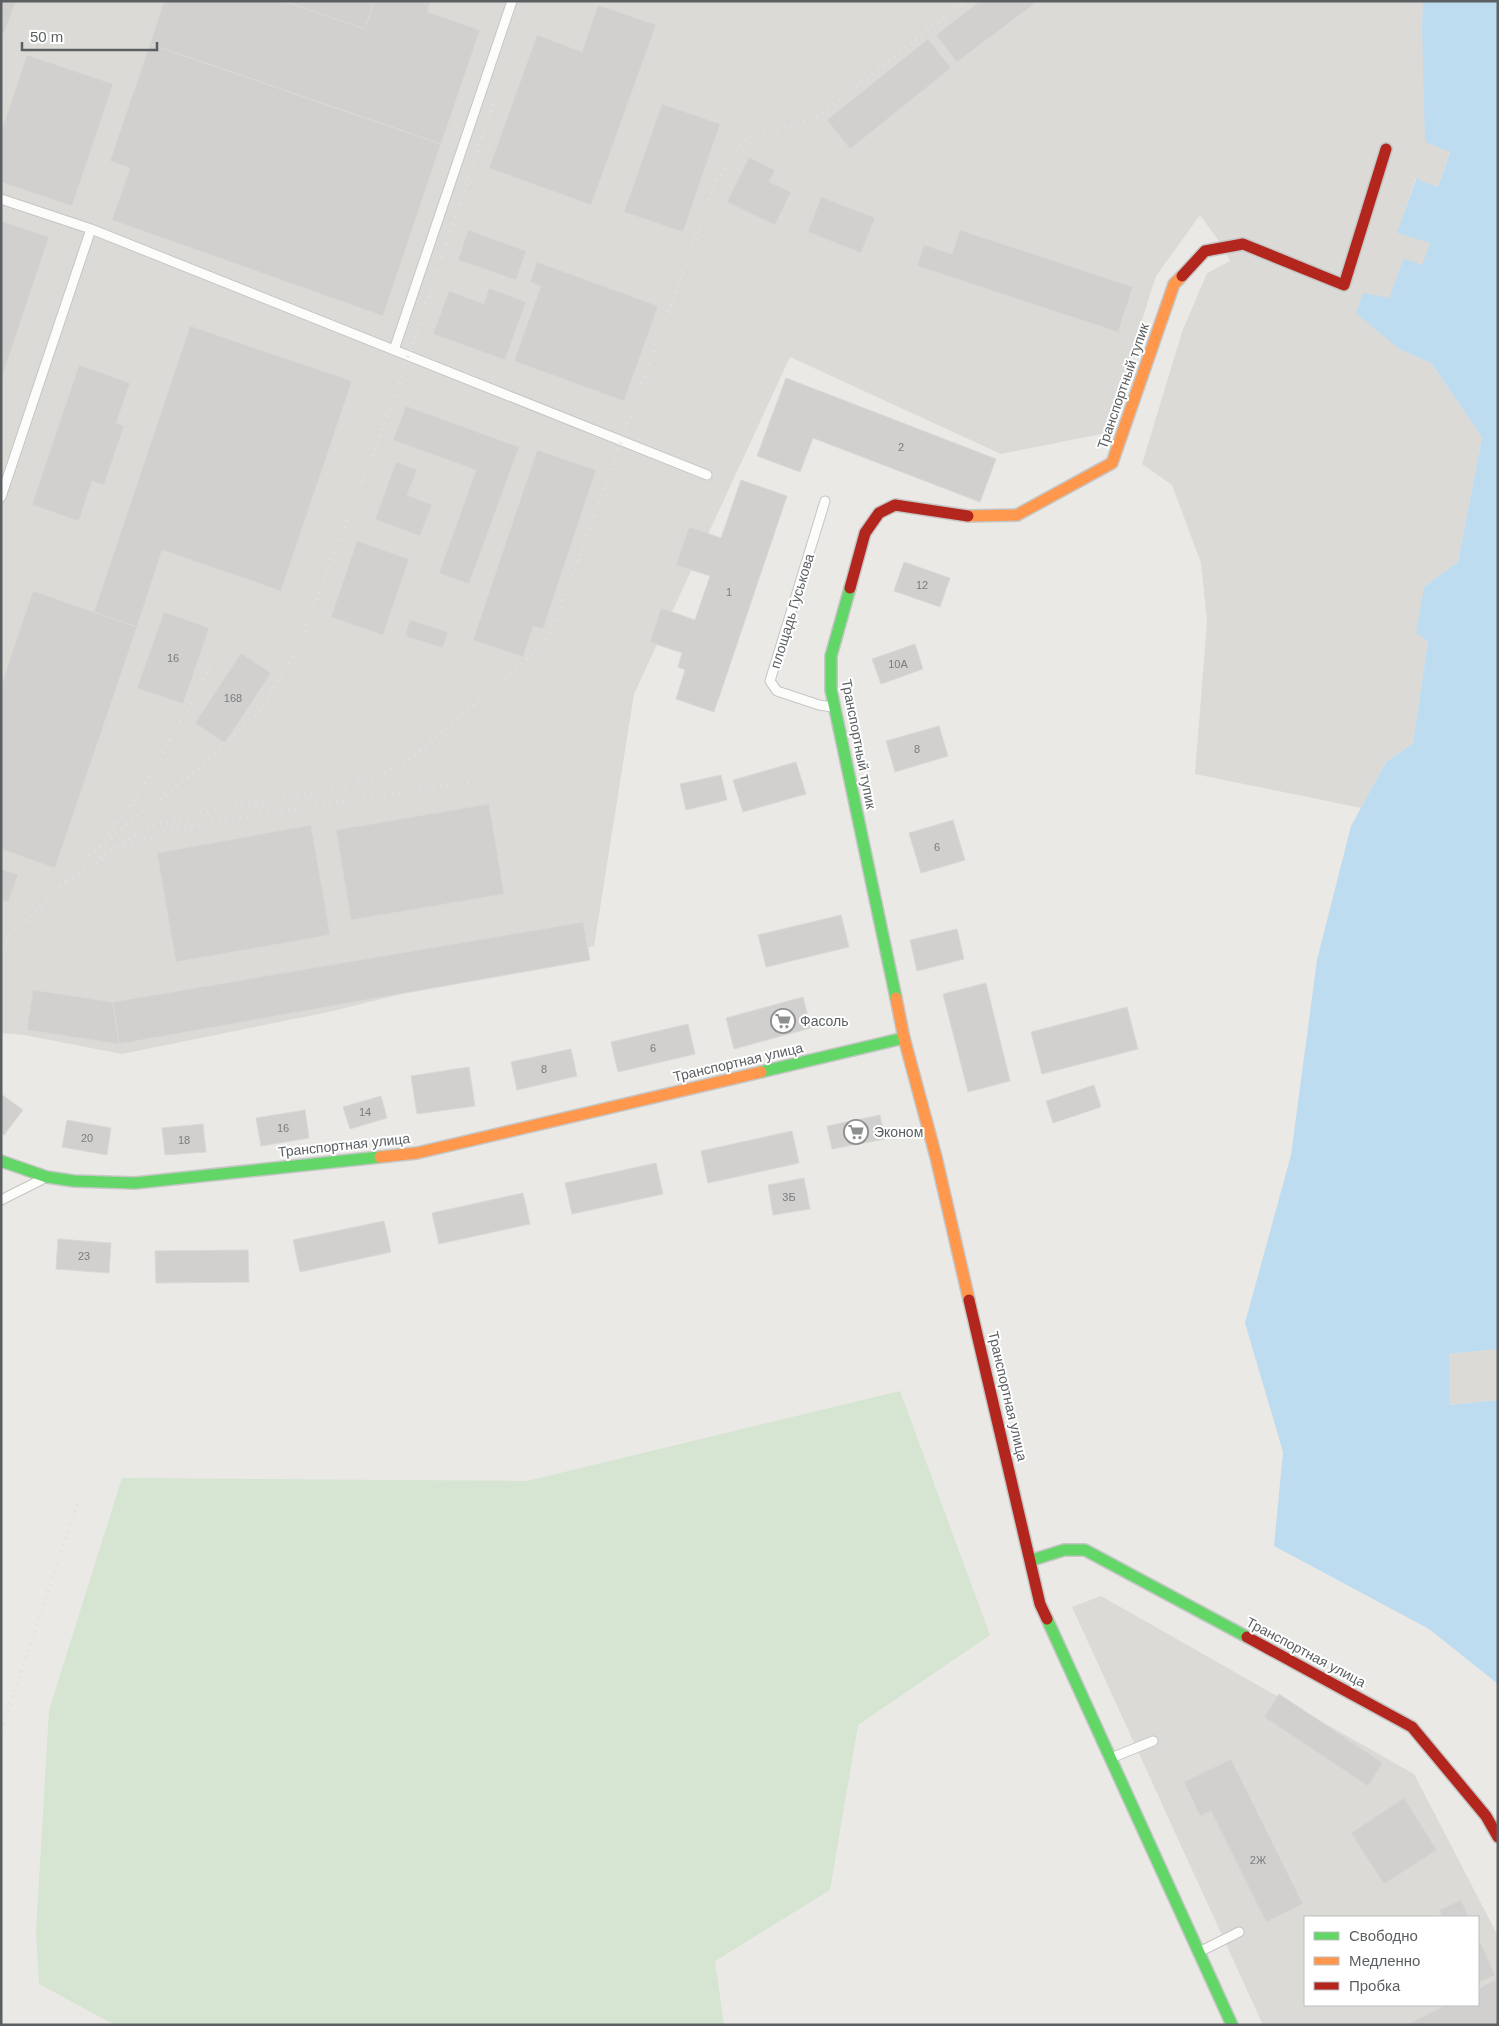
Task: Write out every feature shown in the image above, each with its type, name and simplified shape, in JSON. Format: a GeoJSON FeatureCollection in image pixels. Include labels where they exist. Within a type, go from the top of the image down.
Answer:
{"type":"FeatureCollection","features":[{"type":"Feature","properties":{"kind":"street","name":"Транспортный тупик"},"geometry":{"type":"LineString","coordinates":[[904,1038],[831,690],[831,656],[865,533],[879,513],[895,505],[965,516],[1017,515],[1112,463],[1174,284],[1205,251],[1243,244],[1344,285],[1386,149]]}},
{"type":"Feature","properties":{"kind":"street","name":"Транспортная улица"},"geometry":{"type":"LineString","coordinates":[[1,1161],[47,1176],[74,1181],[135,1183],[417,1153],[904,1038],[938,1166],[1032,1560],[1040,1604],[1232,2025]]}},
{"type":"Feature","properties":{"kind":"street","name":"Транспортная улица"},"geometry":{"type":"LineString","coordinates":[[1032,1560],[1064,1550],[1085,1550],[1412,1727],[1486,1816],[1498,1837]]}},
{"type":"Feature","properties":{"kind":"lane"},"geometry":{"type":"LineString","coordinates":[[394,350],[512,1]]}},
{"type":"Feature","properties":{"kind":"lane"},"geometry":{"type":"LineString","coordinates":[[1,199],[91,229],[707,475]]}},
{"type":"Feature","properties":{"kind":"lane"},"geometry":{"type":"LineString","coordinates":[[1,497],[91,229]]}},
{"type":"Feature","properties":{"kind":"lane","name":"площадь Гуськова"},"geometry":{"type":"LineString","coordinates":[[825,501],[770,682],[778,691],[819,705],[835,708]]}},
{"type":"Feature","properties":{"kind":"lane"},"geometry":{"type":"LineString","coordinates":[[1,1200],[47,1176]]}},
{"type":"Feature","properties":{"kind":"lane"},"geometry":{"type":"LineString","coordinates":[[1111,1758],[1153,1741]]}},
{"type":"Feature","properties":{"kind":"lane"},"geometry":{"type":"LineString","coordinates":[[1199,1952],[1240,1932]]}},
{"type":"Feature","properties":{"kind":"shaded area"},"geometry":{"type":"Polygon","coordinates":[[[1,1],[1423,1],[1422,28],[1450,151],[1438,187],[1415,179],[1398,233],[1430,242],[1399,349],[1431,363],[1482,437],[1458,562],[1424,587],[1428,641],[1413,743],[1386,762],[1361,808],[1195,774],[1207,621],[1201,563],[1172,485],[1142,464],[1182,332],[1207,273],[1230,261],[1224,248],[1200,215],[1156,276],[1106,433],[1001,454],[790,357],[634,694],[594,946],[333,1011],[122,1054],[24,1035],[1,1033],[1,1]]]}},
{"type":"Feature","properties":{"kind":"shaded area"},"geometry":{"type":"Polygon","coordinates":[[[1498,1349],[1498,1400],[1449,1405],[1449,1354],[1498,1349]]]}},
{"type":"Feature","properties":{"kind":"shaded area"},"geometry":{"type":"Polygon","coordinates":[[[1101,1596],[1414,1774],[1498,1936],[1498,2025],[1263,2025],[1072,1607],[1101,1596]]]}},
{"type":"Feature","properties":{"kind":"green space"},"geometry":{"type":"Polygon","coordinates":[[[900,1391],[990,1635],[858,1725],[830,1890],[715,1961],[724,2025],[115,2025],[39,1984],[36,1931],[49,1710],[122,1478],[527,1481],[900,1391]]]}},
{"type":"Feature","properties":{"kind":"water"},"geometry":{"type":"Polygon","coordinates":[[[1423,1],[1498,1],[1498,1349],[1449,1354],[1449,1405],[1498,1400],[1498,1684],[1429,1629],[1274,1546],[1283,1452],[1245,1323],[1291,1155],[1317,960],[1351,826],[1386,762],[1413,743],[1428,641],[1416,633],[1424,587],[1458,562],[1482,437],[1431,363],[1399,349],[1356,313],[1363,293],[1389,298],[1404,258],[1422,265],[1430,243],[1397,233],[1416,179],[1438,187],[1450,152],[1425,142],[1423,1]]]}},
{"type":"Feature","properties":{"kind":"building"},"geometry":{"type":"Polygon","coordinates":[[[1,1],[16,1],[4,33],[1,31],[1,1]]]}},
{"type":"Feature","properties":{"kind":"building"},"geometry":{"type":"Polygon","coordinates":[[[164,1],[282,1],[365,29],[374,1],[431,1],[427,12],[480,30],[441,144],[150,44],[164,1]]]}},
{"type":"Feature","properties":{"kind":"building"},"geometry":{"type":"Polygon","coordinates":[[[282,1],[374,1],[365,29],[282,1]]]}},
{"type":"Feature","properties":{"kind":"building"},"geometry":{"type":"Polygon","coordinates":[[[980,1],[1038,1],[957,62],[936,35],[980,1]]]}},
{"type":"Feature","properties":{"kind":"building"},"geometry":{"type":"Polygon","coordinates":[[[598,5],[656,25],[591,205],[489,168],[537,35],[582,52],[598,5]]]}},
{"type":"Feature","properties":{"kind":"building"},"geometry":{"type":"Polygon","coordinates":[[[928,39],[951,68],[850,149],[827,120],[928,39]]]}},
{"type":"Feature","properties":{"kind":"building"},"geometry":{"type":"Polygon","coordinates":[[[150,44],[441,144],[383,316],[112,220],[130,168],[110,161],[150,44]]]}},
{"type":"Feature","properties":{"kind":"building"},"geometry":{"type":"Polygon","coordinates":[[[27,55],[113,84],[72,206],[1,182],[1,132],[27,55]]]}},
{"type":"Feature","properties":{"kind":"building"},"geometry":{"type":"Polygon","coordinates":[[[662,104],[720,124],[683,232],[624,212],[662,104]]]}},
{"type":"Feature","properties":{"kind":"building"},"geometry":{"type":"Polygon","coordinates":[[[749,157],[775,170],[769,182],[791,192],[775,225],[727,202],[749,157]]]}},
{"type":"Feature","properties":{"kind":"building"},"geometry":{"type":"Polygon","coordinates":[[[821,197],[875,218],[861,253],[808,232],[821,197]]]}},
{"type":"Feature","properties":{"kind":"building"},"geometry":{"type":"Polygon","coordinates":[[[1,221],[49,237],[1,380],[1,221]]]}},
{"type":"Feature","properties":{"kind":"building"},"geometry":{"type":"Polygon","coordinates":[[[468,230],[526,251],[516,280],[458,260],[468,230]]]}},
{"type":"Feature","properties":{"kind":"building"},"geometry":{"type":"Polygon","coordinates":[[[960,230],[1133,287],[1118,332],[917,266],[924,245],[952,254],[960,230]]]}},
{"type":"Feature","properties":{"kind":"building"},"geometry":{"type":"Polygon","coordinates":[[[537,262],[658,306],[624,401],[514,361],[541,286],[530,282],[537,262]]]}},
{"type":"Feature","properties":{"kind":"building"},"geometry":{"type":"Polygon","coordinates":[[[489,288],[526,302],[505,360],[433,334],[449,291],[484,304],[489,288]]]}},
{"type":"Feature","properties":{"kind":"building"},"geometry":{"type":"Polygon","coordinates":[[[190,326],[352,381],[281,591],[162,550],[137,627],[94,612],[190,326]]]}},
{"type":"Feature","properties":{"kind":"building"},"geometry":{"type":"Polygon","coordinates":[[[79,365],[130,383],[116,423],[124,426],[104,485],[92,481],[79,521],[32,505],[79,365]]]}},
{"type":"Feature","properties":{"kind":"building"},"geometry":{"type":"Polygon","coordinates":[[[786,378],[996,459],[980,502],[813,438],[800,472],[757,456],[786,378]]]}},
{"type":"Feature","properties":{"kind":"building"},"geometry":{"type":"Polygon","coordinates":[[[406,406],[519,447],[469,584],[439,573],[476,470],[393,440],[406,406]]]}},
{"type":"Feature","properties":{"kind":"building"},"geometry":{"type":"Polygon","coordinates":[[[537,450],[596,470],[543,629],[533,626],[523,657],[473,640],[537,450]]]}},
{"type":"Feature","properties":{"kind":"building"},"geometry":{"type":"Polygon","coordinates":[[[396,462],[417,470],[407,495],[432,505],[420,536],[375,519],[396,462]]]}},
{"type":"Feature","properties":{"kind":"building"},"geometry":{"type":"Polygon","coordinates":[[[741,480],[787,496],[714,712],[676,699],[685,670],[678,667],[682,653],[650,642],[661,608],[695,620],[710,576],[676,565],[689,527],[721,538],[741,480]]]}},
{"type":"Feature","properties":{"kind":"building"},"geometry":{"type":"Polygon","coordinates":[[[357,541],[409,559],[383,635],[331,617],[357,541]]]}},
{"type":"Feature","properties":{"kind":"building"},"geometry":{"type":"Polygon","coordinates":[[[904,562],[950,578],[940,607],[894,591],[904,562]]]}},
{"type":"Feature","properties":{"kind":"building"},"geometry":{"type":"Polygon","coordinates":[[[33,591],[137,627],[55,868],[1,849],[1,686],[33,591]]]}},
{"type":"Feature","properties":{"kind":"building"},"geometry":{"type":"Polygon","coordinates":[[[164,612],[209,628],[183,704],[137,688],[164,612]]]}},
{"type":"Feature","properties":{"kind":"building"},"geometry":{"type":"Polygon","coordinates":[[[410,620],[448,632],[443,648],[405,636],[410,620]]]}},
{"type":"Feature","properties":{"kind":"building"},"geometry":{"type":"Polygon","coordinates":[[[915,644],[923,669],[881,684],[872,659],[915,644]]]}},
{"type":"Feature","properties":{"kind":"building"},"geometry":{"type":"Polygon","coordinates":[[[241,653],[271,673],[225,743],[195,723],[241,653]]]}},
{"type":"Feature","properties":{"kind":"building"},"geometry":{"type":"Polygon","coordinates":[[[939,726],[948,756],[895,772],[886,741],[939,726]]]}},
{"type":"Feature","properties":{"kind":"building"},"geometry":{"type":"Polygon","coordinates":[[[796,762],[806,794],[743,812],[733,780],[796,762]]]}},
{"type":"Feature","properties":{"kind":"building"},"geometry":{"type":"Polygon","coordinates":[[[721,775],[727,800],[686,810],[680,784],[721,775]]]}},
{"type":"Feature","properties":{"kind":"building"},"geometry":{"type":"Polygon","coordinates":[[[489,804],[504,894],[351,920],[336,830],[489,804]]]}},
{"type":"Feature","properties":{"kind":"building"},"geometry":{"type":"Polygon","coordinates":[[[953,820],[965,860],[921,873],[909,833],[953,820]]]}},
{"type":"Feature","properties":{"kind":"building"},"geometry":{"type":"Polygon","coordinates":[[[311,825],[330,935],[176,962],[157,853],[311,825]]]}},
{"type":"Feature","properties":{"kind":"building"},"geometry":{"type":"Polygon","coordinates":[[[1,869],[18,875],[8,902],[1,900],[1,869]]]}},
{"type":"Feature","properties":{"kind":"building"},"geometry":{"type":"Polygon","coordinates":[[[841,915],[849,947],[766,967],[758,935],[841,915]]]}},
{"type":"Feature","properties":{"kind":"building"},"geometry":{"type":"Polygon","coordinates":[[[583,922],[590,960],[119,1044],[113,1002],[583,922]]]}},
{"type":"Feature","properties":{"kind":"building"},"geometry":{"type":"Polygon","coordinates":[[[957,929],[964,959],[917,971],[910,940],[957,929]]]}},
{"type":"Feature","properties":{"kind":"building"},"geometry":{"type":"Polygon","coordinates":[[[986,983],[1010,1081],[968,1092],[943,994],[986,983]]]}},
{"type":"Feature","properties":{"kind":"building"},"geometry":{"type":"Polygon","coordinates":[[[33,990],[113,1002],[119,1044],[27,1030],[33,990]]]}},
{"type":"Feature","properties":{"kind":"building"},"geometry":{"type":"Polygon","coordinates":[[[803,997],[811,1028],[734,1049],[726,1018],[803,997]]]}},
{"type":"Feature","properties":{"kind":"building"},"geometry":{"type":"Polygon","coordinates":[[[1127,1007],[1138,1049],[1042,1074],[1031,1032],[1127,1007]]]}},
{"type":"Feature","properties":{"kind":"building"},"geometry":{"type":"Polygon","coordinates":[[[688,1024],[695,1054],[618,1072],[611,1042],[688,1024]]]}},
{"type":"Feature","properties":{"kind":"building"},"geometry":{"type":"Polygon","coordinates":[[[571,1049],[577,1076],[517,1090],[511,1062],[571,1049]]]}},
{"type":"Feature","properties":{"kind":"building"},"geometry":{"type":"Polygon","coordinates":[[[469,1067],[475,1106],[417,1114],[411,1076],[469,1067]]]}},
{"type":"Feature","properties":{"kind":"building"},"geometry":{"type":"Polygon","coordinates":[[[1094,1085],[1101,1107],[1053,1123],[1046,1101],[1094,1085]]]}},
{"type":"Feature","properties":{"kind":"building"},"geometry":{"type":"Polygon","coordinates":[[[1,1094],[23,1110],[4,1135],[1,1132],[1,1094]]]}},
{"type":"Feature","properties":{"kind":"building"},"geometry":{"type":"Polygon","coordinates":[[[381,1096],[387,1118],[350,1129],[343,1107],[381,1096]]]}},
{"type":"Feature","properties":{"kind":"building"},"geometry":{"type":"Polygon","coordinates":[[[305,1110],[309,1138],[261,1146],[256,1118],[305,1110]]]}},
{"type":"Feature","properties":{"kind":"building","name":"Эконом"},"geometry":{"type":"Polygon","coordinates":[[[880,1115],[885,1139],[832,1149],[827,1126],[880,1115]]]}},
{"type":"Feature","properties":{"kind":"building"},"geometry":{"type":"Polygon","coordinates":[[[67,1120],[111,1128],[107,1155],[62,1147],[67,1120]]]}},
{"type":"Feature","properties":{"kind":"building"},"geometry":{"type":"Polygon","coordinates":[[[203,1124],[206,1152],[165,1155],[162,1128],[203,1124]]]}},
{"type":"Feature","properties":{"kind":"building"},"geometry":{"type":"Polygon","coordinates":[[[792,1131],[799,1163],[708,1183],[701,1151],[792,1131]]]}},
{"type":"Feature","properties":{"kind":"building"},"geometry":{"type":"Polygon","coordinates":[[[656,1163],[663,1194],[572,1214],[565,1183],[656,1163]]]}},
{"type":"Feature","properties":{"kind":"building"},"geometry":{"type":"Polygon","coordinates":[[[804,1178],[810,1209],[773,1215],[768,1185],[804,1178]]]}},
{"type":"Feature","properties":{"kind":"building"},"geometry":{"type":"Polygon","coordinates":[[[523,1193],[530,1224],[439,1244],[432,1213],[523,1193]]]}},
{"type":"Feature","properties":{"kind":"building"},"geometry":{"type":"Polygon","coordinates":[[[384,1221],[391,1252],[300,1272],[293,1240],[384,1221]]]}},
{"type":"Feature","properties":{"kind":"building"},"geometry":{"type":"Polygon","coordinates":[[[58,1239],[111,1243],[109,1273],[56,1269],[58,1239]]]}},
{"type":"Feature","properties":{"kind":"building"},"geometry":{"type":"Polygon","coordinates":[[[248,1250],[249,1282],[156,1283],[155,1251],[248,1250]]]}},
{"type":"Feature","properties":{"kind":"building"},"geometry":{"type":"Polygon","coordinates":[[[1279,1694],[1383,1763],[1368,1786],[1264,1717],[1279,1694]]]}},
{"type":"Feature","properties":{"kind":"building"},"geometry":{"type":"Polygon","coordinates":[[[1231,1759],[1303,1904],[1266,1922],[1211,1811],[1200,1816],[1184,1782],[1231,1759]]]}},
{"type":"Feature","properties":{"kind":"building"},"geometry":{"type":"Polygon","coordinates":[[[1404,1798],[1437,1850],[1384,1884],[1351,1833],[1404,1798]]]}},
{"type":"Feature","properties":{"kind":"building"},"geometry":{"type":"Polygon","coordinates":[[[1461,1900],[1469,1916],[1442,1916],[1439,1910],[1461,1900]]]}},
{"type":"Feature","properties":{"kind":"building"},"geometry":{"type":"Polygon","coordinates":[[[1479,1939],[1495,1975],[1479,1983],[1479,1939]]]}},
{"type":"Feature","properties":{"kind":"building"},"geometry":{"type":"Polygon","coordinates":[[[1496,1979],[1497,2025],[1406,2025],[1444,2006],[1479,2006],[1479,1988],[1496,1979]]]}},
{"type":"Feature","properties":{"kind":"railway"},"geometry":{"type":"LineString","coordinates":[[99,858],[150,827],[204,812],[325,792],[379,776],[413,757],[508,677],[546,640],[567,590],[716,181],[747,137],[794,125],[819,116],[965,1]]}},
{"type":"Feature","properties":{"kind":"railway"},"geometry":{"type":"LineString","coordinates":[[89,856],[200,768],[262,709],[298,647],[389,412],[497,94]]}},
{"type":"Feature","properties":{"kind":"railway"},"geometry":{"type":"LineString","coordinates":[[108,834],[126,811],[149,775],[192,702],[211,664]]}},
{"type":"Feature","properties":{"kind":"railway"},"geometry":{"type":"LineString","coordinates":[[125,848],[169,831],[248,816],[475,781]]}},
{"type":"Feature","properties":{"kind":"railway"},"geometry":{"type":"LineString","coordinates":[[66,881],[106,856]]}},
{"type":"Feature","properties":{"kind":"railway"},"geometry":{"type":"LineString","coordinates":[[1,946],[70,877]]}},
{"type":"Feature","properties":{"kind":"railway"},"geometry":{"type":"LineString","coordinates":[[1,1731],[79,1499]]}},
{"type":"Feature","properties":{"kind":"traffic: fast"},"geometry":{"type":"LineString","coordinates":[[850,588],[831,656],[831,690],[896,998]]}},
{"type":"Feature","properties":{"kind":"traffic: fast"},"geometry":{"type":"LineString","coordinates":[[761,1072],[904,1038]]}},
{"type":"Feature","properties":{"kind":"traffic: fast"},"geometry":{"type":"LineString","coordinates":[[1,1161],[47,1177],[74,1181],[135,1183],[380,1157]]}},
{"type":"Feature","properties":{"kind":"traffic: fast"},"geometry":{"type":"LineString","coordinates":[[1032,1560],[1064,1550],[1085,1550],[1247,1637]]}},
{"type":"Feature","properties":{"kind":"traffic: fast"},"geometry":{"type":"LineString","coordinates":[[1047,1619],[1232,2025]]}},
{"type":"Feature","properties":{"kind":"traffic: slow"},"geometry":{"type":"LineString","coordinates":[[968,516],[1017,515],[1112,463],[1174,284],[1182,276]]}},
{"type":"Feature","properties":{"kind":"traffic: slow"},"geometry":{"type":"LineString","coordinates":[[896,998],[904,1038],[936,1157],[969,1300]]}},
{"type":"Feature","properties":{"kind":"traffic: slow"},"geometry":{"type":"LineString","coordinates":[[380,1157],[417,1153],[761,1072]]}},
{"type":"Feature","properties":{"kind":"traffic: jam"},"geometry":{"type":"LineString","coordinates":[[1182,276],[1205,251],[1243,244],[1344,285],[1386,149]]}},
{"type":"Feature","properties":{"kind":"traffic: jam"},"geometry":{"type":"LineString","coordinates":[[850,588],[865,533],[879,513],[895,505],[968,516]]}},
{"type":"Feature","properties":{"kind":"traffic: jam"},"geometry":{"type":"LineString","coordinates":[[969,1300],[1040,1604],[1047,1619]]}},
{"type":"Feature","properties":{"kind":"traffic: jam"},"geometry":{"type":"LineString","coordinates":[[1247,1637],[1412,1727],[1486,1816],[1498,1837]]}},
{"type":"Feature","properties":{"kind":"place","name":"Фасоль"},"geometry":{"type":"Point","coordinates":[783,1021]}},
{"type":"Feature","properties":{"kind":"place","name":"Эконом"},"geometry":{"type":"Point","coordinates":[856,1132]}}]}
